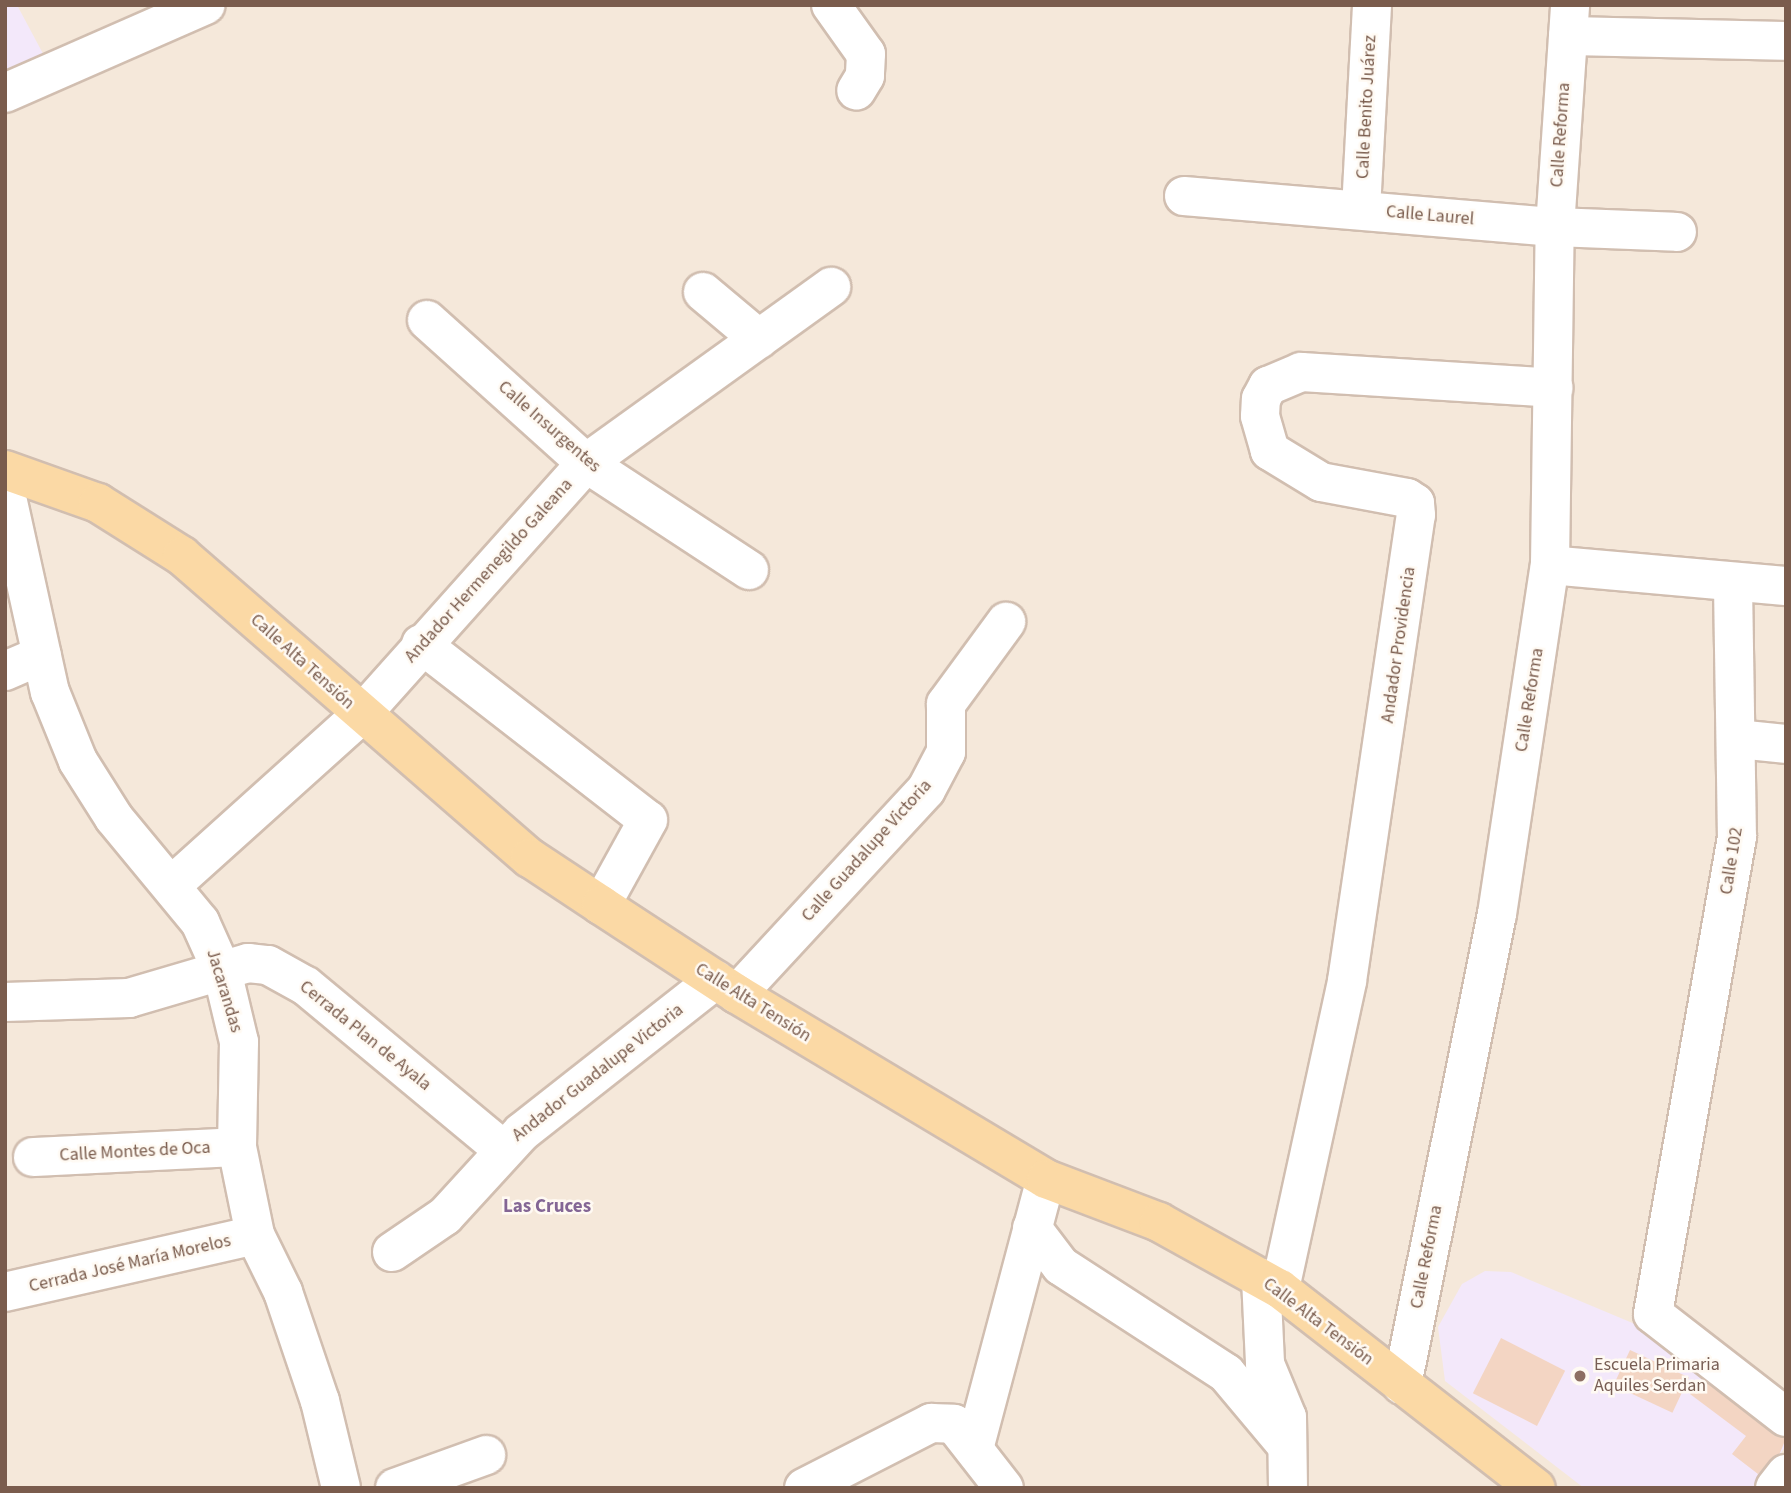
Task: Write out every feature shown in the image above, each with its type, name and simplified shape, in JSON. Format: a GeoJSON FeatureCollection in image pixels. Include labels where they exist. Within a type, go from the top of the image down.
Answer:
{"type":"FeatureCollection","features":[{"type":"Feature","properties":{"kind":"main road","name":"Calle Alta Tensión"},"geometry":{"type":"LineString","coordinates":[[5,470],[98,503],[182,556],[361,715],[530,858],[726,987],[1046,1179],[1159,1223],[1270,1284],[1536,1488]]}},
{"type":"Feature","properties":{"kind":"street"},"geometry":{"type":"LineString","coordinates":[[5,93],[205,5]]}},
{"type":"Feature","properties":{"kind":"street"},"geometry":{"type":"LineString","coordinates":[[831,5],[866,54],[865,76],[856,91]]}},
{"type":"Feature","properties":{"kind":"street","name":"Calle Benito Juárez"},"geometry":{"type":"LineString","coordinates":[[1361,209],[1372,5]]}},
{"type":"Feature","properties":{"kind":"street"},"geometry":{"type":"LineString","coordinates":[[1569,21],[1786,41]]}},
{"type":"Feature","properties":{"kind":"street","name":"Calle Reforma"},"geometry":{"type":"LineString","coordinates":[[1402,1385],[1497,914],[1550,565],[1555,228],[1569,21]]}},
{"type":"Feature","properties":{"kind":"street","name":"Calle Laurel"},"geometry":{"type":"LineString","coordinates":[[1184,196],[1361,209],[1555,228],[1677,232]]}},
{"type":"Feature","properties":{"kind":"street","name":"Andador Hermenegildo Galeana"},"geometry":{"type":"LineString","coordinates":[[172,885],[361,715],[421,644],[586,463],[831,287]]}},
{"type":"Feature","properties":{"kind":"street"},"geometry":{"type":"LineString","coordinates":[[703,292],[759,339]]}},
{"type":"Feature","properties":{"kind":"street","name":"Calle Insurgentes"},"geometry":{"type":"LineString","coordinates":[[427,320],[586,463],[749,570]]}},
{"type":"Feature","properties":{"kind":"street","name":"Andador Providencia"},"geometry":{"type":"LineString","coordinates":[[1289,1488],[1287,1417],[1265,1364],[1270,1284],[1346,981],[1416,515],[1415,503],[1407,498],[1321,482],[1270,451],[1260,416],[1261,399],[1268,386],[1301,372],[1553,388]]}},
{"type":"Feature","properties":{"kind":"street","name":"Jacarandas"},"geometry":{"type":"LineString","coordinates":[[5,488],[50,692],[78,761],[114,818],[200,922],[222,971],[239,1042],[237,1147],[255,1235],[284,1292],[320,1401],[341,1488]]}},
{"type":"Feature","properties":{"kind":"street"},"geometry":{"type":"LineString","coordinates":[[1550,565],[1733,585],[1786,586]]}},
{"type":"Feature","properties":{"kind":"street","name":"Calle 102"},"geometry":{"type":"LineString","coordinates":[[1733,585],[1738,739],[1737,837],[1653,1314],[1786,1417]]}},
{"type":"Feature","properties":{"kind":"street","name":"Calle Guadalupe Victoria"},"geometry":{"type":"LineString","coordinates":[[726,987],[926,790],[946,752],[946,704],[1006,622]]}},
{"type":"Feature","properties":{"kind":"street"},"geometry":{"type":"LineString","coordinates":[[421,644],[648,820],[601,905]]}},
{"type":"Feature","properties":{"kind":"street"},"geometry":{"type":"LineString","coordinates":[[5,671],[42,655]]}},
{"type":"Feature","properties":{"kind":"street"},"geometry":{"type":"LineString","coordinates":[[1738,739],[1786,744]]}},
{"type":"Feature","properties":{"kind":"street","name":"Cerrada Plan de Ayala"},"geometry":{"type":"LineString","coordinates":[[5,1002],[129,998],[222,971],[268,965],[306,986],[502,1149]]}},
{"type":"Feature","properties":{"kind":"street","name":"Andador Guadalupe Victoria"},"geometry":{"type":"LineString","coordinates":[[391,1252],[445,1216],[502,1149],[726,987]]}},
{"type":"Feature","properties":{"kind":"street","name":"Calle Montes de Oca"},"geometry":{"type":"LineString","coordinates":[[33,1157],[237,1147]]}},
{"type":"Feature","properties":{"kind":"street"},"geometry":{"type":"LineString","coordinates":[[965,1434],[1046,1179]]}},
{"type":"Feature","properties":{"kind":"street"},"geometry":{"type":"LineString","coordinates":[[1032,1228],[1061,1266],[1226,1373],[1287,1446]]}},
{"type":"Feature","properties":{"kind":"street","name":"Cerrada José María Morelos"},"geometry":{"type":"LineString","coordinates":[[5,1292],[255,1235]]}},
{"type":"Feature","properties":{"kind":"street"},"geometry":{"type":"LineString","coordinates":[[804,1488],[932,1423],[965,1434],[1004,1488]]}},
{"type":"Feature","properties":{"kind":"street"},"geometry":{"type":"LineString","coordinates":[[395,1488],[486,1455]]}},
{"type":"Feature","properties":{"kind":"street"},"geometry":{"type":"LineString","coordinates":[[1776,1488],[1786,1474]]}},
{"type":"Feature","properties":{"kind":"shaded area"},"geometry":{"type":"Polygon","coordinates":[[[5,5],[1786,5],[1786,1488],[5,1488],[5,5]]]}},
{"type":"Feature","properties":{"kind":"shaded area"},"geometry":{"type":"Polygon","coordinates":[[[5,5],[17,5],[48,63],[5,83],[5,5]]]}},
{"type":"Feature","properties":{"kind":"shaded area","name":"Escuela Primaria Aquiles Serdan"},"geometry":{"type":"Polygon","coordinates":[[[1485,1271],[1511,1272],[1654,1332],[1786,1430],[1786,1446],[1754,1488],[1584,1488],[1445,1381],[1438,1327],[1462,1284],[1485,1271]]]}},
{"type":"Feature","properties":{"kind":"building"},"geometry":{"type":"Polygon","coordinates":[[[1501,1338],[1565,1371],[1537,1426],[1473,1393],[1501,1338]]]}},
{"type":"Feature","properties":{"kind":"building"},"geometry":{"type":"Polygon","coordinates":[[[1630,1350],[1689,1377],[1672,1413],[1614,1385],[1630,1350]]]}},
{"type":"Feature","properties":{"kind":"building"},"geometry":{"type":"Polygon","coordinates":[[[1702,1379],[1786,1438],[1780,1453],[1758,1474],[1732,1454],[1746,1436],[1690,1394],[1702,1379]]]}},
{"type":"Feature","properties":{"kind":"place","name":"Escuela Primaria Aquiles Serdan"},"geometry":{"type":"Point","coordinates":[1580,1376]}},
{"type":"Feature","properties":{"kind":"district","name":"Las Cruces"},"geometry":{"type":"Point","coordinates":[547,1207]}}]}
